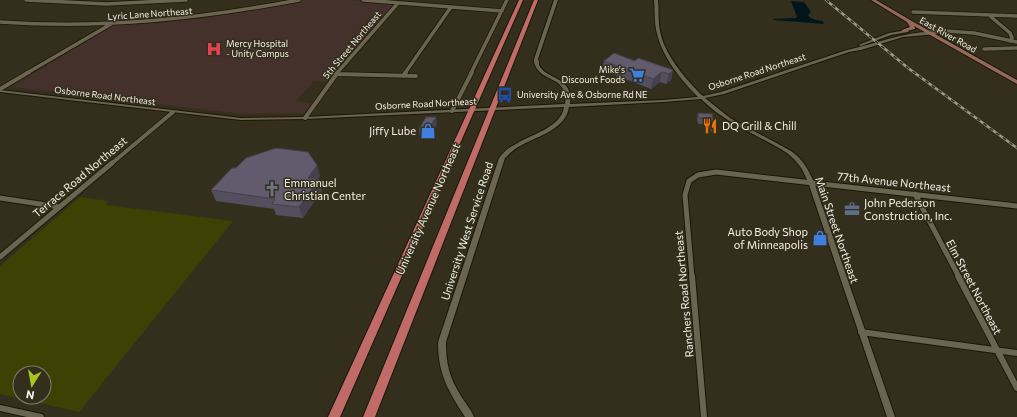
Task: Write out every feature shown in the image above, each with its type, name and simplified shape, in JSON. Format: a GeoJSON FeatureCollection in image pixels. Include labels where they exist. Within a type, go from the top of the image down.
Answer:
{"type":"FeatureCollection","features":[{"type":"Feature","properties":{"kind":"main road","name":"University Avenue Northeast"},"geometry":{"type":"LineString","coordinates":[[334,417],[521,0]]}},
{"type":"Feature","properties":{"kind":"main road","name":"University Avenue Northeast"},"geometry":{"type":"LineString","coordinates":[[369,417],[536,0]]}},
{"type":"Feature","properties":{"kind":"main road","name":"East River Road"},"geometry":{"type":"LineString","coordinates":[[873,0],[924,30],[938,33],[1017,76]]}},
{"type":"Feature","properties":{"kind":"main road","name":"East River Road"},"geometry":{"type":"LineString","coordinates":[[880,0],[931,32],[1017,82]]}},
{"type":"Feature","properties":{"kind":"main road"},"geometry":{"type":"LineString","coordinates":[[904,32],[913,28],[908,21]]}},
{"type":"Feature","properties":{"kind":"street"},"geometry":{"type":"LineString","coordinates":[[26,0],[83,4],[110,4],[186,0]]}},
{"type":"Feature","properties":{"kind":"street","name":"Lyric Lane Northeast"},"geometry":{"type":"LineString","coordinates":[[0,22],[76,25],[144,23],[228,13],[299,0]]}},
{"type":"Feature","properties":{"kind":"street"},"geometry":{"type":"LineString","coordinates":[[363,0],[502,11]]}},
{"type":"Feature","properties":{"kind":"street"},"geometry":{"type":"LineString","coordinates":[[452,111],[507,0]]}},
{"type":"Feature","properties":{"kind":"street"},"geometry":{"type":"LineString","coordinates":[[556,0],[536,58],[536,65],[540,71],[554,78],[565,87],[567,92],[568,107]]}},
{"type":"Feature","properties":{"kind":"street","name":"Main Street Northeast"},"geometry":{"type":"LineString","coordinates":[[656,0],[659,35],[674,66],[701,98],[740,126],[784,148],[802,163],[811,182],[892,417]]}},
{"type":"Feature","properties":{"kind":"street","name":"5th Street Northeast"},"geometry":{"type":"LineString","coordinates":[[305,118],[336,74],[398,3]]}},
{"type":"Feature","properties":{"kind":"street"},"geometry":{"type":"LineString","coordinates":[[404,76],[451,7]]}},
{"type":"Feature","properties":{"kind":"street"},"geometry":{"type":"LineString","coordinates":[[913,12],[1017,16]]}},
{"type":"Feature","properties":{"kind":"street"},"geometry":{"type":"LineString","coordinates":[[990,16],[1010,33],[1012,38],[1010,41]]}},
{"type":"Feature","properties":{"kind":"street"},"geometry":{"type":"LineString","coordinates":[[0,90],[112,24]]}},
{"type":"Feature","properties":{"kind":"street","name":"Osborne Road Northeast"},"geometry":{"type":"LineString","coordinates":[[0,90],[241,120],[568,107],[701,98],[722,93],[848,51],[874,40],[904,32],[924,30]]}},
{"type":"Feature","properties":{"kind":"street"},"geometry":{"type":"LineString","coordinates":[[931,32],[966,32],[1017,42]]}},
{"type":"Feature","properties":{"kind":"street","name":"Osborne Road Northeast"},"geometry":{"type":"LineString","coordinates":[[848,51],[860,49],[903,36],[931,32]]}},
{"type":"Feature","properties":{"kind":"street"},"geometry":{"type":"LineString","coordinates":[[938,33],[966,32]]}},
{"type":"Feature","properties":{"kind":"street"},"geometry":{"type":"LineString","coordinates":[[984,49],[1017,48]]}},
{"type":"Feature","properties":{"kind":"street"},"geometry":{"type":"LineString","coordinates":[[336,74],[416,76]]}},
{"type":"Feature","properties":{"kind":"street","name":"University West Service Road"},"geometry":{"type":"LineString","coordinates":[[470,417],[446,378],[442,367],[441,356],[444,331],[505,152],[512,147],[547,131],[556,124],[568,107]]}},
{"type":"Feature","properties":{"kind":"street","name":"Terrace Road Northeast"},"geometry":{"type":"LineString","coordinates":[[0,257],[173,112]]}},
{"type":"Feature","properties":{"kind":"street","name":"77th Avenue Northeast"},"geometry":{"type":"LineString","coordinates":[[698,175],[716,172],[1017,206]]}},
{"type":"Feature","properties":{"kind":"street","name":"Ranchers Road Northeast"},"geometry":{"type":"LineString","coordinates":[[698,175],[689,181],[685,195],[704,417]]}},
{"type":"Feature","properties":{"kind":"street","name":"Elm Street Northeast"},"geometry":{"type":"LineString","coordinates":[[914,194],[1017,388]]}},
{"type":"Feature","properties":{"kind":"street"},"geometry":{"type":"LineString","coordinates":[[0,198],[60,207]]}},
{"type":"Feature","properties":{"kind":"street"},"geometry":{"type":"LineString","coordinates":[[862,332],[1017,353]]}},
{"type":"Feature","properties":{"kind":"street"},"geometry":{"type":"LineString","coordinates":[[0,408],[42,417]]}},
{"type":"Feature","properties":{"kind":"shaded area","name":"Mercy Hospital - Unity Campus"},"geometry":{"type":"Polygon","coordinates":[[[302,0],[347,0],[395,4],[326,82],[314,81],[296,101],[312,103],[304,113],[241,114],[12,87],[113,25],[143,24],[207,18],[302,0]]]}},
{"type":"Feature","properties":{"kind":"shaded area"},"geometry":{"type":"Polygon","coordinates":[[[80,197],[108,201],[106,205],[233,221],[79,412],[48,405],[52,405],[52,365],[12,365],[12,397],[0,394],[0,266],[80,197]]]}},
{"type":"Feature","properties":{"kind":"water"},"geometry":{"type":"Polygon","coordinates":[[[791,1],[804,2],[811,12],[808,15],[809,17],[814,20],[823,21],[824,24],[774,20],[773,19],[797,17],[791,1]]]}},
{"type":"Feature","properties":{"kind":"building"},"geometry":{"type":"Polygon","coordinates":[[[614,53],[635,61],[638,58],[673,70],[669,74],[662,72],[653,79],[604,61],[614,53]]]}},
{"type":"Feature","properties":{"kind":"building"},"geometry":{"type":"Polygon","coordinates":[[[698,113],[712,114],[715,128],[707,119],[699,118],[698,113]]]}},
{"type":"Feature","properties":{"kind":"building"},"geometry":{"type":"Polygon","coordinates":[[[426,117],[436,117],[428,130],[419,129],[426,117]]]}},
{"type":"Feature","properties":{"kind":"building","name":"Emmanuel Christian Center"},"geometry":{"type":"Polygon","coordinates":[[[276,148],[308,152],[317,165],[308,178],[319,179],[299,207],[272,204],[275,199],[211,190],[232,168],[236,168],[246,158],[276,148]]]}},
{"type":"Feature","properties":{"kind":"railway"},"geometry":{"type":"LineString","coordinates":[[826,0],[908,68],[1017,148]]}},
{"type":"Feature","properties":{"kind":"place","name":"Mercy Hospital - Unity Campus"},"geometry":{"type":"Point","coordinates":[214,49]}},
{"type":"Feature","properties":{"kind":"place","name":"Mike's Discount Foods"},"geometry":{"type":"Point","coordinates":[637,75]}},
{"type":"Feature","properties":{"kind":"place","name":"University Ave & Osborne Rd NE"},"geometry":{"type":"Point","coordinates":[505,95]}},
{"type":"Feature","properties":{"kind":"place","name":"DQ Grill & Chill"},"geometry":{"type":"Point","coordinates":[710,126]}},
{"type":"Feature","properties":{"kind":"place","name":"Jiffy Lube"},"geometry":{"type":"Point","coordinates":[428,131]}},
{"type":"Feature","properties":{"kind":"place","name":"Emmanuel Christian Center"},"geometry":{"type":"Point","coordinates":[272,189]}},
{"type":"Feature","properties":{"kind":"place","name":"John Pederson Construction, Inc."},"geometry":{"type":"Point","coordinates":[852,209]}},
{"type":"Feature","properties":{"kind":"place","name":"Auto Body Shop of Minneapolis"},"geometry":{"type":"Point","coordinates":[820,238]}}]}
